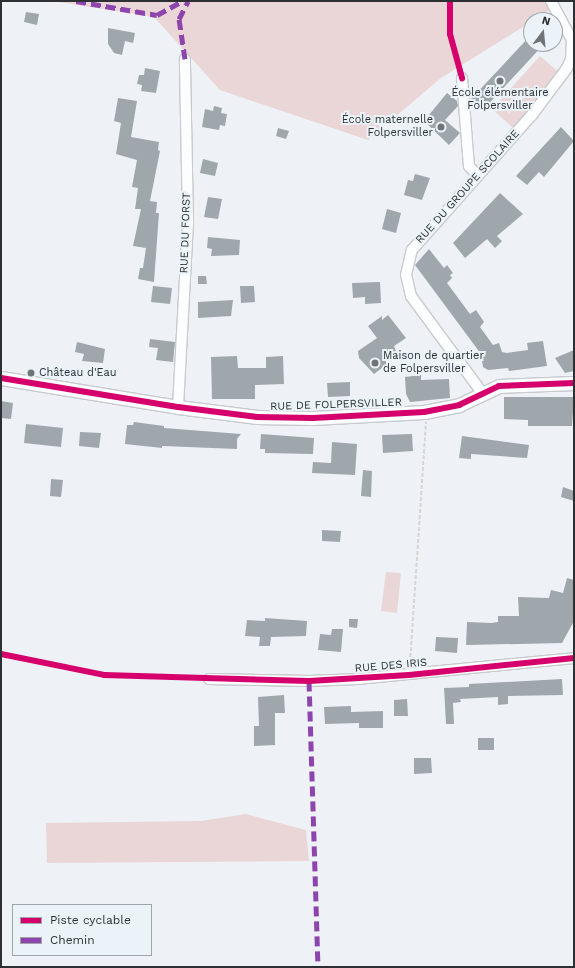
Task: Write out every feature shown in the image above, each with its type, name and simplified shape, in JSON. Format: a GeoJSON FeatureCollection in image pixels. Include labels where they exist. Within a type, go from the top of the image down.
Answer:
{"type":"FeatureCollection","features":[{"type":"Feature","properties":{"kind":"street","name":"RUE DU GROUPE SCOLAIRE"},"geometry":{"type":"LineString","coordinates":[[483,394],[411,296],[406,275],[412,250],[532,115],[567,68],[571,59],[573,43],[551,1]]}},
{"type":"Feature","properties":{"kind":"street","name":"RUE DU FORST"},"geometry":{"type":"LineString","coordinates":[[178,407],[188,222],[185,59]]}},
{"type":"Feature","properties":{"kind":"street"},"geometry":{"type":"LineString","coordinates":[[462,78],[470,166],[478,176]]}},
{"type":"Feature","properties":{"kind":"street","name":"RUE DE FOLPERSVILLER"},"geometry":{"type":"LineString","coordinates":[[1,378],[178,407],[277,418],[374,416],[427,411],[459,405],[499,386],[511,384],[574,384]]}},
{"type":"Feature","properties":{"kind":"street","name":"RUE DES IRIS"},"geometry":{"type":"LineString","coordinates":[[209,679],[309,681],[409,675],[574,658]]}},
{"type":"Feature","properties":{"kind":"path"},"geometry":{"type":"LineString","coordinates":[[409,675],[427,411]]}},
{"type":"Feature","properties":{"kind":"shaded area"},"geometry":{"type":"Polygon","coordinates":[[[52,1],[551,1],[555,7],[547,12],[523,12],[523,27],[441,78],[368,140],[220,90],[154,17],[52,1]]]}},
{"type":"Feature","properties":{"kind":"shaded area"},"geometry":{"type":"Polygon","coordinates":[[[540,56],[561,74],[513,128],[492,109],[540,56]]]}},
{"type":"Feature","properties":{"kind":"shaded area"},"geometry":{"type":"Polygon","coordinates":[[[386,572],[401,573],[397,613],[381,611],[386,572]]]}},
{"type":"Feature","properties":{"kind":"shaded area"},"geometry":{"type":"Polygon","coordinates":[[[246,814],[306,830],[309,861],[47,863],[46,823],[201,821],[246,814]]]}},
{"type":"Feature","properties":{"kind":"building"},"geometry":{"type":"Polygon","coordinates":[[[26,12],[39,14],[37,25],[24,22],[26,12]]]}},
{"type":"Feature","properties":{"kind":"building"},"geometry":{"type":"Polygon","coordinates":[[[108,28],[135,33],[133,43],[125,41],[122,55],[114,53],[108,44],[108,28]]]}},
{"type":"Feature","properties":{"kind":"building"},"geometry":{"type":"Polygon","coordinates":[[[523,44],[523,52],[537,52],[483,110],[471,99],[523,44]]]}},
{"type":"Feature","properties":{"kind":"building"},"geometry":{"type":"Polygon","coordinates":[[[145,68],[160,71],[156,93],[141,91],[142,85],[137,84],[139,75],[144,75],[145,68]]]}},
{"type":"Feature","properties":{"kind":"building"},"geometry":{"type":"Polygon","coordinates":[[[447,93],[457,101],[458,106],[445,120],[460,133],[449,145],[424,121],[447,93]]]}},
{"type":"Feature","properties":{"kind":"building"},"geometry":{"type":"Polygon","coordinates":[[[118,98],[137,101],[131,137],[159,142],[158,150],[160,151],[150,201],[157,202],[156,213],[159,213],[154,282],[138,279],[140,268],[143,268],[146,248],[133,246],[141,209],[135,209],[138,188],[132,187],[137,160],[116,154],[121,123],[114,121],[118,98]]]}},
{"type":"Feature","properties":{"kind":"building"},"geometry":{"type":"Polygon","coordinates":[[[214,106],[222,108],[221,113],[227,114],[225,126],[220,125],[219,130],[202,127],[205,109],[213,111],[214,106]]]}},
{"type":"Feature","properties":{"kind":"building"},"geometry":{"type":"Polygon","coordinates":[[[561,127],[574,141],[544,177],[539,172],[527,185],[516,176],[561,127]]]}},
{"type":"Feature","properties":{"kind":"building"},"geometry":{"type":"Polygon","coordinates":[[[278,128],[289,131],[286,139],[276,136],[278,128]]]}},
{"type":"Feature","properties":{"kind":"building"},"geometry":{"type":"Polygon","coordinates":[[[203,159],[218,163],[215,176],[200,173],[203,159]]]}},
{"type":"Feature","properties":{"kind":"building"},"geometry":{"type":"Polygon","coordinates":[[[415,174],[430,178],[422,200],[404,195],[408,180],[413,181],[415,174]]]}},
{"type":"Feature","properties":{"kind":"building"},"geometry":{"type":"Polygon","coordinates":[[[500,193],[523,214],[497,236],[502,241],[495,248],[487,239],[465,258],[453,243],[500,193]]]}},
{"type":"Feature","properties":{"kind":"building"},"geometry":{"type":"Polygon","coordinates":[[[208,197],[222,199],[218,219],[204,217],[208,197]]]}},
{"type":"Feature","properties":{"kind":"building"},"geometry":{"type":"Polygon","coordinates":[[[387,209],[401,213],[396,233],[382,229],[387,209]]]}},
{"type":"Feature","properties":{"kind":"building"},"geometry":{"type":"Polygon","coordinates":[[[208,237],[240,240],[239,255],[211,256],[212,249],[207,248],[208,237]]]}},
{"type":"Feature","properties":{"kind":"building"},"geometry":{"type":"Polygon","coordinates":[[[429,249],[444,268],[447,265],[453,273],[450,275],[452,278],[447,283],[470,314],[476,310],[484,322],[480,327],[493,345],[499,343],[502,352],[507,353],[528,350],[527,343],[543,341],[547,366],[509,371],[508,368],[488,370],[483,367],[481,354],[415,265],[429,249]]]}},
{"type":"Feature","properties":{"kind":"building"},"geometry":{"type":"Polygon","coordinates":[[[198,276],[206,276],[207,284],[198,284],[198,276]]]}},
{"type":"Feature","properties":{"kind":"building"},"geometry":{"type":"Polygon","coordinates":[[[380,282],[381,303],[365,304],[365,297],[353,298],[352,283],[380,282]]]}},
{"type":"Feature","properties":{"kind":"building"},"geometry":{"type":"Polygon","coordinates":[[[153,286],[172,288],[170,304],[151,302],[153,286]]]}},
{"type":"Feature","properties":{"kind":"building"},"geometry":{"type":"Polygon","coordinates":[[[240,286],[254,286],[255,302],[241,303],[240,286]]]}},
{"type":"Feature","properties":{"kind":"building"},"geometry":{"type":"Polygon","coordinates":[[[233,300],[231,316],[198,318],[198,302],[233,300]]]}},
{"type":"Feature","properties":{"kind":"building"},"geometry":{"type":"Polygon","coordinates":[[[388,315],[406,338],[394,346],[398,356],[374,374],[359,358],[358,351],[377,338],[368,326],[382,316],[382,320],[388,315]]]}},
{"type":"Feature","properties":{"kind":"building"},"geometry":{"type":"Polygon","coordinates":[[[150,339],[175,342],[173,362],[156,360],[158,348],[149,347],[150,339]]]}},
{"type":"Feature","properties":{"kind":"building"},"geometry":{"type":"Polygon","coordinates":[[[77,342],[105,349],[103,363],[82,361],[84,354],[75,352],[77,342]]]}},
{"type":"Feature","properties":{"kind":"building"},"geometry":{"type":"Polygon","coordinates":[[[574,350],[574,371],[565,373],[555,358],[574,350]]]}},
{"type":"Feature","properties":{"kind":"building"},"geometry":{"type":"Polygon","coordinates":[[[237,356],[238,368],[266,368],[266,357],[283,356],[284,384],[255,385],[255,399],[212,399],[211,357],[237,356]]]}},
{"type":"Feature","properties":{"kind":"building"},"geometry":{"type":"Polygon","coordinates":[[[421,375],[421,380],[449,379],[450,398],[410,402],[406,394],[405,377],[421,375]]]}},
{"type":"Feature","properties":{"kind":"building"},"geometry":{"type":"Polygon","coordinates":[[[350,382],[350,396],[328,397],[327,383],[350,382]]]}},
{"type":"Feature","properties":{"kind":"building"},"geometry":{"type":"Polygon","coordinates":[[[504,397],[574,397],[572,426],[528,426],[528,420],[504,419],[504,397]]]}},
{"type":"Feature","properties":{"kind":"building"},"geometry":{"type":"Polygon","coordinates":[[[1,401],[13,403],[11,419],[1,418],[1,401]]]}},
{"type":"Feature","properties":{"kind":"building"},"geometry":{"type":"Polygon","coordinates":[[[134,422],[164,426],[164,428],[241,434],[237,439],[237,449],[162,446],[162,448],[125,444],[127,425],[133,425],[134,422]]]}},
{"type":"Feature","properties":{"kind":"building"},"geometry":{"type":"Polygon","coordinates":[[[26,424],[63,428],[61,447],[24,443],[26,424]]]}},
{"type":"Feature","properties":{"kind":"building"},"geometry":{"type":"Polygon","coordinates":[[[80,432],[101,433],[99,448],[79,446],[80,432]]]}},
{"type":"Feature","properties":{"kind":"building"},"geometry":{"type":"Polygon","coordinates":[[[261,434],[314,438],[313,454],[265,453],[265,449],[260,449],[261,434]]]}},
{"type":"Feature","properties":{"kind":"building"},"geometry":{"type":"Polygon","coordinates":[[[412,434],[413,451],[383,453],[382,435],[412,434]]]}},
{"type":"Feature","properties":{"kind":"building"},"geometry":{"type":"Polygon","coordinates":[[[462,436],[529,445],[527,458],[471,454],[471,459],[459,458],[462,436]]]}},
{"type":"Feature","properties":{"kind":"building"},"geometry":{"type":"Polygon","coordinates":[[[332,442],[357,444],[355,475],[312,473],[313,462],[331,463],[332,442]]]}},
{"type":"Feature","properties":{"kind":"building"},"geometry":{"type":"Polygon","coordinates":[[[363,470],[372,471],[371,497],[361,496],[363,470]]]}},
{"type":"Feature","properties":{"kind":"building"},"geometry":{"type":"Polygon","coordinates":[[[51,479],[63,480],[61,497],[50,496],[51,479]]]}},
{"type":"Feature","properties":{"kind":"building"},"geometry":{"type":"Polygon","coordinates":[[[563,487],[574,491],[574,501],[561,497],[563,487]]]}},
{"type":"Feature","properties":{"kind":"building"},"geometry":{"type":"Polygon","coordinates":[[[322,530],[341,531],[340,542],[322,541],[322,530]]]}},
{"type":"Feature","properties":{"kind":"building"},"geometry":{"type":"Polygon","coordinates":[[[567,578],[574,580],[574,621],[562,643],[466,645],[467,622],[492,623],[498,622],[498,616],[519,616],[518,597],[549,598],[551,590],[563,593],[567,578]]]}},
{"type":"Feature","properties":{"kind":"building"},"geometry":{"type":"Polygon","coordinates":[[[265,618],[307,621],[306,636],[271,637],[270,646],[259,646],[260,637],[245,636],[247,620],[265,621],[265,618]]]}},
{"type":"Feature","properties":{"kind":"building"},"geometry":{"type":"Polygon","coordinates":[[[349,619],[358,619],[357,628],[349,627],[349,619]]]}},
{"type":"Feature","properties":{"kind":"building"},"geometry":{"type":"Polygon","coordinates":[[[332,629],[343,629],[341,652],[318,650],[320,634],[331,635],[332,629]]]}},
{"type":"Feature","properties":{"kind":"building"},"geometry":{"type":"Polygon","coordinates":[[[436,637],[458,638],[457,653],[435,651],[436,637]]]}},
{"type":"Feature","properties":{"kind":"building"},"geometry":{"type":"Polygon","coordinates":[[[562,679],[563,695],[508,696],[508,704],[498,705],[498,697],[460,699],[461,702],[453,703],[454,724],[446,724],[444,688],[469,687],[469,684],[562,679]]]}},
{"type":"Feature","properties":{"kind":"building"},"geometry":{"type":"Polygon","coordinates":[[[284,695],[285,713],[275,713],[275,745],[254,746],[254,726],[259,726],[258,697],[284,695]]]}},
{"type":"Feature","properties":{"kind":"building"},"geometry":{"type":"Polygon","coordinates":[[[407,699],[408,716],[394,716],[394,700],[407,699]]]}},
{"type":"Feature","properties":{"kind":"building"},"geometry":{"type":"Polygon","coordinates":[[[351,706],[351,712],[383,711],[383,728],[359,728],[359,723],[325,724],[324,707],[351,706]]]}},
{"type":"Feature","properties":{"kind":"building"},"geometry":{"type":"Polygon","coordinates":[[[478,738],[494,738],[494,750],[478,750],[478,738]]]}},
{"type":"Feature","properties":{"kind":"building"},"geometry":{"type":"Polygon","coordinates":[[[414,758],[431,758],[432,773],[414,774],[414,758]]]}},
{"type":"Feature","properties":{"kind":"marked path"},"geometry":{"type":"LineString","coordinates":[[76,1],[157,15],[182,1]]}},
{"type":"Feature","properties":{"kind":"marked path"},"geometry":{"type":"LineString","coordinates":[[185,59],[179,19],[188,1]]}},
{"type":"Feature","properties":{"kind":"marked path"},"geometry":{"type":"LineString","coordinates":[[309,681],[318,967]]}},
{"type":"Feature","properties":{"kind":"cycle path"},"geometry":{"type":"LineString","coordinates":[[450,1],[450,34],[462,78]]}},
{"type":"Feature","properties":{"kind":"cycle path"},"geometry":{"type":"LineString","coordinates":[[1,378],[178,407],[257,417],[313,418],[424,412],[459,405],[499,386],[574,383]]}},
{"type":"Feature","properties":{"kind":"cycle path"},"geometry":{"type":"LineString","coordinates":[[1,654],[104,675],[309,681],[409,675],[574,658]]}},
{"type":"Feature","properties":{"kind":"place","name":"École élémentaire Folpersviller"},"geometry":{"type":"Point","coordinates":[500,81]}},
{"type":"Feature","properties":{"kind":"place","name":"École maternelle Folpersviller"},"geometry":{"type":"Point","coordinates":[441,127]}},
{"type":"Feature","properties":{"kind":"place","name":"Maison de quartier de Folpersviller"},"geometry":{"type":"Point","coordinates":[375,363]}},
{"type":"Feature","properties":{"kind":"place","name":"Château d'Eau"},"geometry":{"type":"Point","coordinates":[31,373]}}]}
